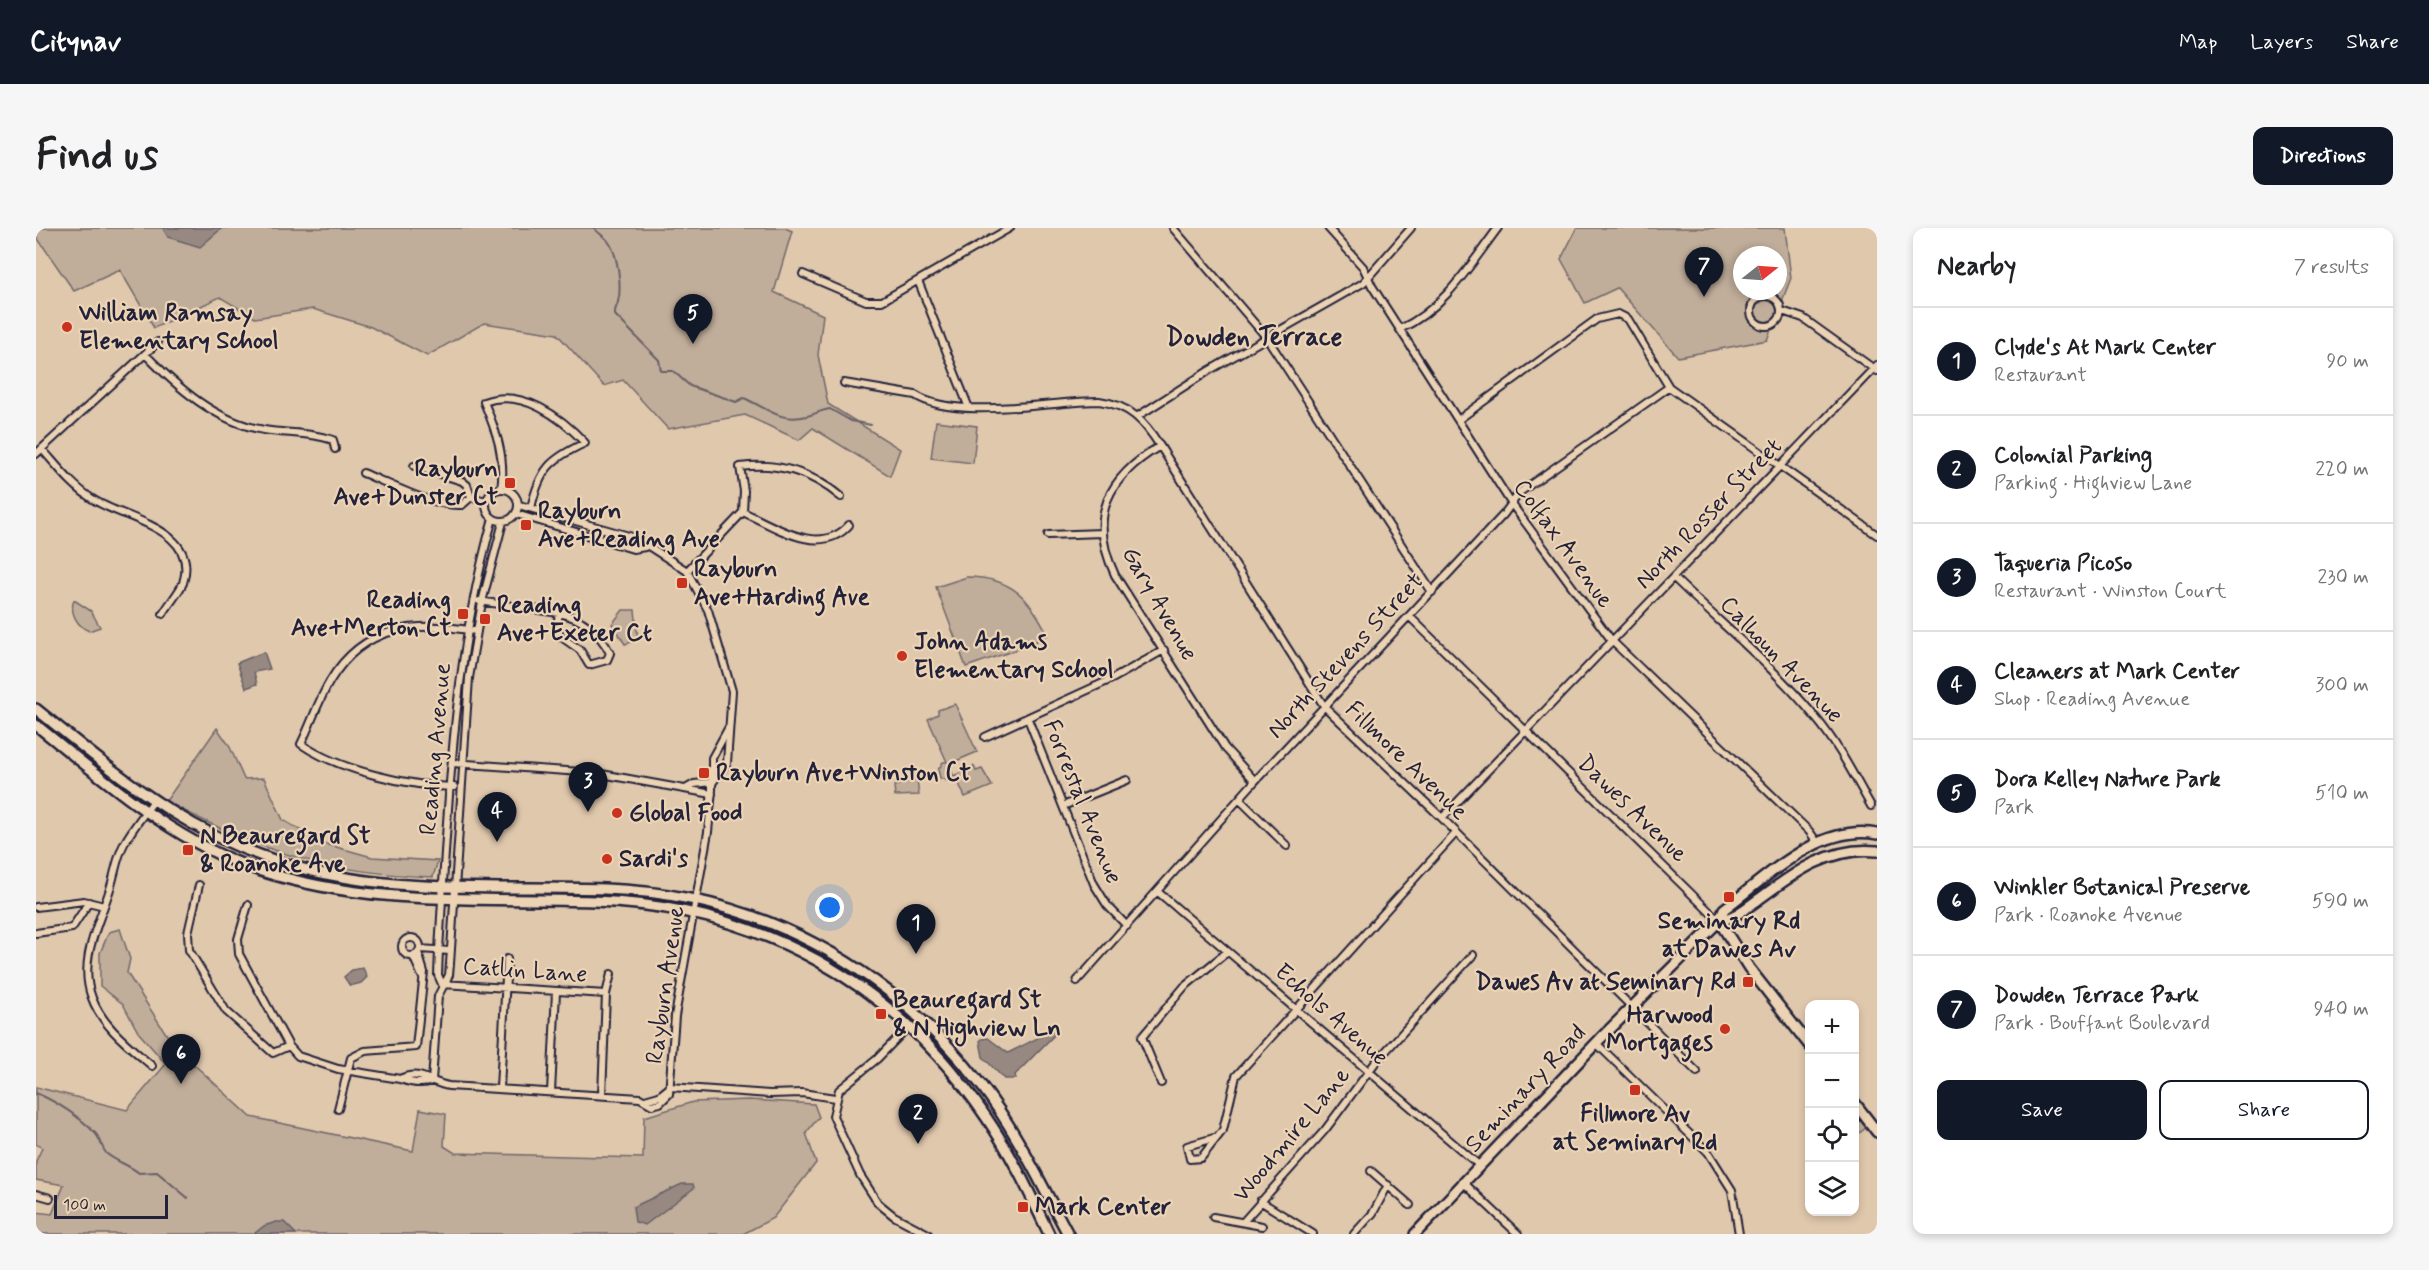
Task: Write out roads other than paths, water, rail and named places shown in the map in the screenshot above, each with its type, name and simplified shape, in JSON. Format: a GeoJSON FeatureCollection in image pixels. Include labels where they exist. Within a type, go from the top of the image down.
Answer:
{"type":"FeatureCollection","features":[{"type":"Feature","properties":{"kind":"main road"},"geometry":{"type":"LineString","coordinates":[[36,709],[153,802],[210,836],[244,850],[304,869],[380,884],[633,891],[697,899],[745,913],[798,935],[860,969],[901,1001],[945,1044],[981,1086],[1011,1130],[1068,1234]]}},
{"type":"Feature","properties":{"kind":"main road"},"geometry":{"type":"LineString","coordinates":[[36,725],[146,811],[201,845],[257,869],[356,894],[442,899],[611,902],[694,912],[791,945],[860,986],[909,1026],[954,1073],[987,1118],[1016,1168],[1049,1234]]}},
{"type":"Feature","properties":{"kind":"main road"},"geometry":{"type":"LineString","coordinates":[[1858,831],[1877,826]]}},
{"type":"Feature","properties":{"kind":"main road","name":"Seminary Road"},"geometry":{"type":"LineString","coordinates":[[1415,1234],[1596,1043],[1719,921],[1724,909],[1817,842],[1858,831],[1877,834]]}},
{"type":"Feature","properties":{"kind":"main road","name":"Seminary Road"},"geometry":{"type":"LineString","coordinates":[[1719,921],[1736,917],[1778,885],[1826,856],[1852,850],[1877,851]]}},
{"type":"Feature","properties":{"kind":"main road","name":"Dawes Avenue"},"geometry":{"type":"LineString","coordinates":[[1719,921],[1749,968],[1805,1041]]}},
{"type":"Feature","properties":{"kind":"main road"},"geometry":{"type":"LineString","coordinates":[[1859,1108],[1877,1132]]}},
{"type":"Feature","properties":{"kind":"street"},"geometry":{"type":"LineString","coordinates":[[1173,228],[1267,338],[1432,591]]}},
{"type":"Feature","properties":{"kind":"street","name":"Colfax Avenue"},"geometry":{"type":"LineString","coordinates":[[1328,228],[1363,267],[1367,278],[1511,503],[1612,641],[1809,831],[1817,842]]}},
{"type":"Feature","properties":{"kind":"street"},"geometry":{"type":"LineString","coordinates":[[844,383],[915,395],[922,400],[969,408],[1100,401],[1123,407],[1138,416],[1267,338],[1354,289],[1367,278],[1411,228]]}},
{"type":"Feature","properties":{"kind":"street"},"geometry":{"type":"LineString","coordinates":[[1400,329],[1423,317],[1453,287],[1498,228]]}},
{"type":"Feature","properties":{"kind":"street"},"geometry":{"type":"LineString","coordinates":[[802,274],[860,299],[874,302],[890,299],[1005,229]]}},
{"type":"Feature","properties":{"kind":"street"},"geometry":{"type":"LineString","coordinates":[[919,283],[969,408]]}},
{"type":"Feature","properties":{"kind":"street"},"geometry":{"type":"LineString","coordinates":[[1782,311],[1777,321],[1766,326],[1755,320],[1752,312],[1756,300],[1768,296],[1778,302],[1782,311],[1803,318],[1876,368]]}},
{"type":"Feature","properties":{"kind":"street"},"geometry":{"type":"LineString","coordinates":[[1458,420],[1597,319],[1612,314],[1628,319],[1669,387],[1877,534]]}},
{"type":"Feature","properties":{"kind":"street"},"geometry":{"type":"LineString","coordinates":[[36,454],[158,342]]}},
{"type":"Feature","properties":{"kind":"street"},"geometry":{"type":"LineString","coordinates":[[145,354],[188,395],[218,412],[262,430],[333,440],[335,449]]}},
{"type":"Feature","properties":{"kind":"street","name":"North Rosser Street"},"geometry":{"type":"LineString","coordinates":[[1442,818],[1876,368]]}},
{"type":"Feature","properties":{"kind":"street","name":"North Stevens Street"},"geometry":{"type":"LineString","coordinates":[[1077,981],[1255,781],[1432,591],[1520,492],[1669,387]]}},
{"type":"Feature","properties":{"kind":"street"},"geometry":{"type":"LineString","coordinates":[[501,489],[504,474],[498,437],[484,402],[513,398],[553,415],[585,443],[554,459],[538,484],[531,508]]}},
{"type":"Feature","properties":{"kind":"street","name":"Fillmore Avenue"},"geometry":{"type":"LineString","coordinates":[[1138,416],[1161,446],[1324,706],[1442,818],[1455,834],[1697,1072]]}},
{"type":"Feature","properties":{"kind":"street","name":"Gary Avenue"},"geometry":{"type":"LineString","coordinates":[[1161,446],[1129,466],[1119,478],[1106,503],[1101,533],[1115,575],[1225,748],[1255,781]]}},
{"type":"Feature","properties":{"kind":"street"},"geometry":{"type":"LineString","coordinates":[[42,448],[78,489],[96,501],[158,528],[169,535],[178,547],[184,560],[182,585],[163,614]]}},
{"type":"Feature","properties":{"kind":"street"},"geometry":{"type":"LineString","coordinates":[[519,504],[516,514],[503,522],[493,518],[487,511],[486,501],[492,492],[501,489],[511,491],[519,504],[636,538],[645,547],[687,571],[743,512],[744,491],[740,466],[767,465],[795,470],[816,479],[841,496]]}},
{"type":"Feature","properties":{"kind":"street"},"geometry":{"type":"LineString","coordinates":[[414,466],[462,481],[467,485],[471,497]]}},
{"type":"Feature","properties":{"kind":"street"},"geometry":{"type":"LineString","coordinates":[[363,473],[432,500],[456,506],[462,505],[471,497]]}},
{"type":"Feature","properties":{"kind":"street"},"geometry":{"type":"LineString","coordinates":[[471,497],[486,501]]}},
{"type":"Feature","properties":{"kind":"street"},"geometry":{"type":"LineString","coordinates":[[743,512],[801,538],[814,540],[834,537],[849,525]]}},
{"type":"Feature","properties":{"kind":"street"},"geometry":{"type":"LineString","coordinates":[[516,514],[633,549],[645,547]]}},
{"type":"Feature","properties":{"kind":"street","name":"Reading Avenue"},"geometry":{"type":"LineString","coordinates":[[442,984],[438,975],[442,899],[452,763],[466,630],[493,518]]}},
{"type":"Feature","properties":{"kind":"street","name":"Reading Avenue"},"geometry":{"type":"LineString","coordinates":[[432,1081],[438,996],[442,984],[449,975],[462,764],[476,632],[503,522]]}},
{"type":"Feature","properties":{"kind":"street"},"geometry":{"type":"LineString","coordinates":[[1048,535],[1101,533]]}},
{"type":"Feature","properties":{"kind":"street","name":"Rayburn Avenue"},"geometry":{"type":"LineString","coordinates":[[687,571],[708,610],[729,681],[733,708],[729,727],[727,763],[713,782]]}},
{"type":"Feature","properties":{"kind":"street","name":"Calhoun Avenue"},"geometry":{"type":"LineString","coordinates":[[1674,578],[1768,667],[1815,717],[1838,748],[1871,806]]}},
{"type":"Feature","properties":{"kind":"street"},"geometry":{"type":"LineString","coordinates":[[472,600],[559,613],[586,624],[610,653],[607,660],[589,665],[580,650],[560,636],[557,626],[559,613]]}},
{"type":"Feature","properties":{"kind":"street","name":"Dawes Avenue"},"geometry":{"type":"LineString","coordinates":[[1409,616],[1524,732],[1719,921]]}},
{"type":"Feature","properties":{"kind":"street"},"geometry":{"type":"LineString","coordinates":[[461,788],[348,768],[319,757],[301,744],[330,681],[361,646],[384,634],[423,625],[476,632]]}},
{"type":"Feature","properties":{"kind":"street"},"geometry":{"type":"LineString","coordinates":[[985,737],[1114,678],[1164,650]]}},
{"type":"Feature","properties":{"kind":"street","name":"Forrestal Avenue"},"geometry":{"type":"LineString","coordinates":[[1028,719],[1099,896],[1126,926]]}},
{"type":"Feature","properties":{"kind":"street","name":"Rayburn Avenue"},"geometry":{"type":"LineString","coordinates":[[670,1087],[676,1010],[697,899],[712,794],[712,758],[729,727]]}},
{"type":"Feature","properties":{"kind":"street"},"geometry":{"type":"LineString","coordinates":[[452,763],[596,773],[632,782],[687,788],[694,792],[712,794]]}},
{"type":"Feature","properties":{"kind":"street"},"geometry":{"type":"LineString","coordinates":[[1063,806],[1127,780]]}},
{"type":"Feature","properties":{"kind":"street"},"geometry":{"type":"LineString","coordinates":[[687,788],[694,784],[713,782]]}},
{"type":"Feature","properties":{"kind":"street"},"geometry":{"type":"LineString","coordinates":[[1240,800],[1287,846]]}},
{"type":"Feature","properties":{"kind":"street"},"geometry":{"type":"LineString","coordinates":[[152,1066],[114,1033],[92,1000],[87,980],[87,964],[89,947],[117,860],[124,843],[153,802]]}},
{"type":"Feature","properties":{"kind":"street"},"geometry":{"type":"LineString","coordinates":[[1214,1137],[1187,1146],[1190,1159],[1201,1158],[1214,1137],[1222,1130],[1236,1076],[1455,834]]}},
{"type":"Feature","properties":{"kind":"street"},"geometry":{"type":"LineString","coordinates":[[199,885],[188,933],[189,950],[226,1011],[273,1053],[289,1046]]}},
{"type":"Feature","properties":{"kind":"street","name":"Echols Avenue"},"geometry":{"type":"LineString","coordinates":[[1158,892],[1480,1166]]}},
{"type":"Feature","properties":{"kind":"street"},"geometry":{"type":"LineString","coordinates":[[36,907],[89,902],[104,906]]}},
{"type":"Feature","properties":{"kind":"street"},"geometry":{"type":"LineString","coordinates":[[36,933],[72,928],[89,902]]}},
{"type":"Feature","properties":{"kind":"street"},"geometry":{"type":"LineString","coordinates":[[248,905],[238,939],[239,954],[289,1046],[304,1059],[346,1071],[408,1082],[432,1081],[449,1086],[602,1095],[645,1100],[659,1096],[670,1087],[770,1094],[802,1093],[835,1098]]}},
{"type":"Feature","properties":{"kind":"street"},"geometry":{"type":"LineString","coordinates":[[338,1108],[351,1058],[365,1051],[416,1047],[422,976],[417,953],[450,951]]}},
{"type":"Feature","properties":{"kind":"street"},"geometry":{"type":"LineString","coordinates":[[1161,1083],[1142,1037],[1184,987],[1227,952]]}},
{"type":"Feature","properties":{"kind":"street","name":"Woodmire Lane"},"geometry":{"type":"LineString","coordinates":[[1243,1222],[1325,1130],[1341,1106],[1473,955]]}},
{"type":"Feature","properties":{"kind":"street"},"geometry":{"type":"LineString","coordinates":[[500,1088],[507,959]]}},
{"type":"Feature","properties":{"kind":"street"},"geometry":{"type":"LineString","coordinates":[[602,1095],[606,994],[611,974]]}},
{"type":"Feature","properties":{"kind":"street","name":"Catlin Lane"},"geometry":{"type":"LineString","coordinates":[[442,984],[606,994]]}},
{"type":"Feature","properties":{"kind":"street"},"geometry":{"type":"LineString","coordinates":[[551,1092],[556,992]]}},
{"type":"Feature","properties":{"kind":"street"},"geometry":{"type":"LineString","coordinates":[[909,1026],[877,1059],[839,1090],[835,1098],[833,1116],[871,1193],[894,1216],[927,1234]]}},
{"type":"Feature","properties":{"kind":"street"},"geometry":{"type":"LineString","coordinates":[[1596,1043],[1708,1152],[1732,1190],[1739,1234]]}},
{"type":"Feature","properties":{"kind":"street"},"geometry":{"type":"LineString","coordinates":[[1371,1171],[1410,1205]]}},
{"type":"Feature","properties":{"kind":"street"},"geometry":{"type":"LineString","coordinates":[[1464,1183],[1518,1234]]}},
{"type":"Feature","properties":{"kind":"street"},"geometry":{"type":"LineString","coordinates":[[1354,1234],[1373,1213],[1388,1185]]}},
{"type":"Feature","properties":{"kind":"street"},"geometry":{"type":"LineString","coordinates":[[36,1194],[50,1198]]}},
{"type":"Feature","properties":{"kind":"street"},"geometry":{"type":"LineString","coordinates":[[1260,1201],[1313,1234]]}},
{"type":"Feature","properties":{"kind":"street","name":"Woodmire Lane"},"geometry":{"type":"LineString","coordinates":[[1213,1217],[1262,1226]]}},
{"type":"Feature","properties":{"kind":"waterway"},"geometry":{"type":"LineString","coordinates":[[594,228],[608,241],[617,262],[620,288],[615,315],[659,360],[661,371],[673,371],[690,386],[736,402],[744,398],[781,416],[797,418],[830,409],[851,421],[871,425]]}},
{"type":"Feature","properties":{"kind":"waterway"},"geometry":{"type":"LineString","coordinates":[[36,1093],[60,1105],[82,1121],[97,1135],[105,1152],[111,1157],[139,1173],[157,1172],[188,1198]]}},
{"type":"Feature","properties":{"kind":"place","name":"Dowden Terrace Park"},"geometry":{"type":"Point","coordinates":[1704,297]}},
{"type":"Feature","properties":{"kind":"place","name":"William Ramsay Elementary School"},"geometry":{"type":"Point","coordinates":[67,327]}},
{"type":"Feature","properties":{"kind":"place","name":"Dora Kelley Nature Park"},"geometry":{"type":"Point","coordinates":[693,344]}},
{"type":"Feature","properties":{"kind":"place","name":"Rayburn Ave+Dunster Ct"},"geometry":{"type":"Point","coordinates":[510,483]}},
{"type":"Feature","properties":{"kind":"place","name":"Rayburn Ave+Reading Ave"},"geometry":{"type":"Point","coordinates":[526,525]}},
{"type":"Feature","properties":{"kind":"place","name":"Rayburn Ave+Harding Ave"},"geometry":{"type":"Point","coordinates":[682,583]}},
{"type":"Feature","properties":{"kind":"place","name":"Reading Ave+Merton Ct"},"geometry":{"type":"Point","coordinates":[463,614]}},
{"type":"Feature","properties":{"kind":"place","name":"Reading Ave+Exeter Ct"},"geometry":{"type":"Point","coordinates":[485,619]}},
{"type":"Feature","properties":{"kind":"place","name":"John Adams Elementary School"},"geometry":{"type":"Point","coordinates":[902,656]}},
{"type":"Feature","properties":{"kind":"place","name":"Rayburn Ave+Winston Ct"},"geometry":{"type":"Point","coordinates":[704,773]}},
{"type":"Feature","properties":{"kind":"place","name":"Taqueria Picoso"},"geometry":{"type":"Point","coordinates":[588,812]}},
{"type":"Feature","properties":{"kind":"place","name":"Global Food"},"geometry":{"type":"Point","coordinates":[617,813]}},
{"type":"Feature","properties":{"kind":"place","name":"Cleaners at Mark Center"},"geometry":{"type":"Point","coordinates":[497,842]}},
{"type":"Feature","properties":{"kind":"place","name":"N Beauregard St & Roanoke Ave"},"geometry":{"type":"Point","coordinates":[188,850]}},
{"type":"Feature","properties":{"kind":"place","name":"Sardi's"},"geometry":{"type":"Point","coordinates":[607,859]}},
{"type":"Feature","properties":{"kind":"place","name":"Seminary Rd at Dawes Av"},"geometry":{"type":"Point","coordinates":[1729,897]}},
{"type":"Feature","properties":{"kind":"place","name":"Clyde's At Mark Center"},"geometry":{"type":"Point","coordinates":[916,954]}},
{"type":"Feature","properties":{"kind":"place","name":"Dawes Av at Seminary Rd"},"geometry":{"type":"Point","coordinates":[1748,982]}},
{"type":"Feature","properties":{"kind":"place","name":"Beauregard St & N Highview Ln"},"geometry":{"type":"Point","coordinates":[881,1014]}},
{"type":"Feature","properties":{"kind":"place","name":"Harwood Mortgages"},"geometry":{"type":"Point","coordinates":[1725,1029]}},
{"type":"Feature","properties":{"kind":"place","name":"Winkler Botanical Preserve"},"geometry":{"type":"Point","coordinates":[181,1084]}},
{"type":"Feature","properties":{"kind":"place","name":"Fillmore Av at Seminary Rd"},"geometry":{"type":"Point","coordinates":[1635,1090]}},
{"type":"Feature","properties":{"kind":"place","name":"Colonial Parking"},"geometry":{"type":"Point","coordinates":[918,1144]}},
{"type":"Feature","properties":{"kind":"place","name":"Mark Center"},"geometry":{"type":"Point","coordinates":[1023,1207]}},
{"type":"Feature","properties":{"kind":"district","name":"Dowden Terrace"},"geometry":{"type":"Point","coordinates":[1254,338]}}]}
